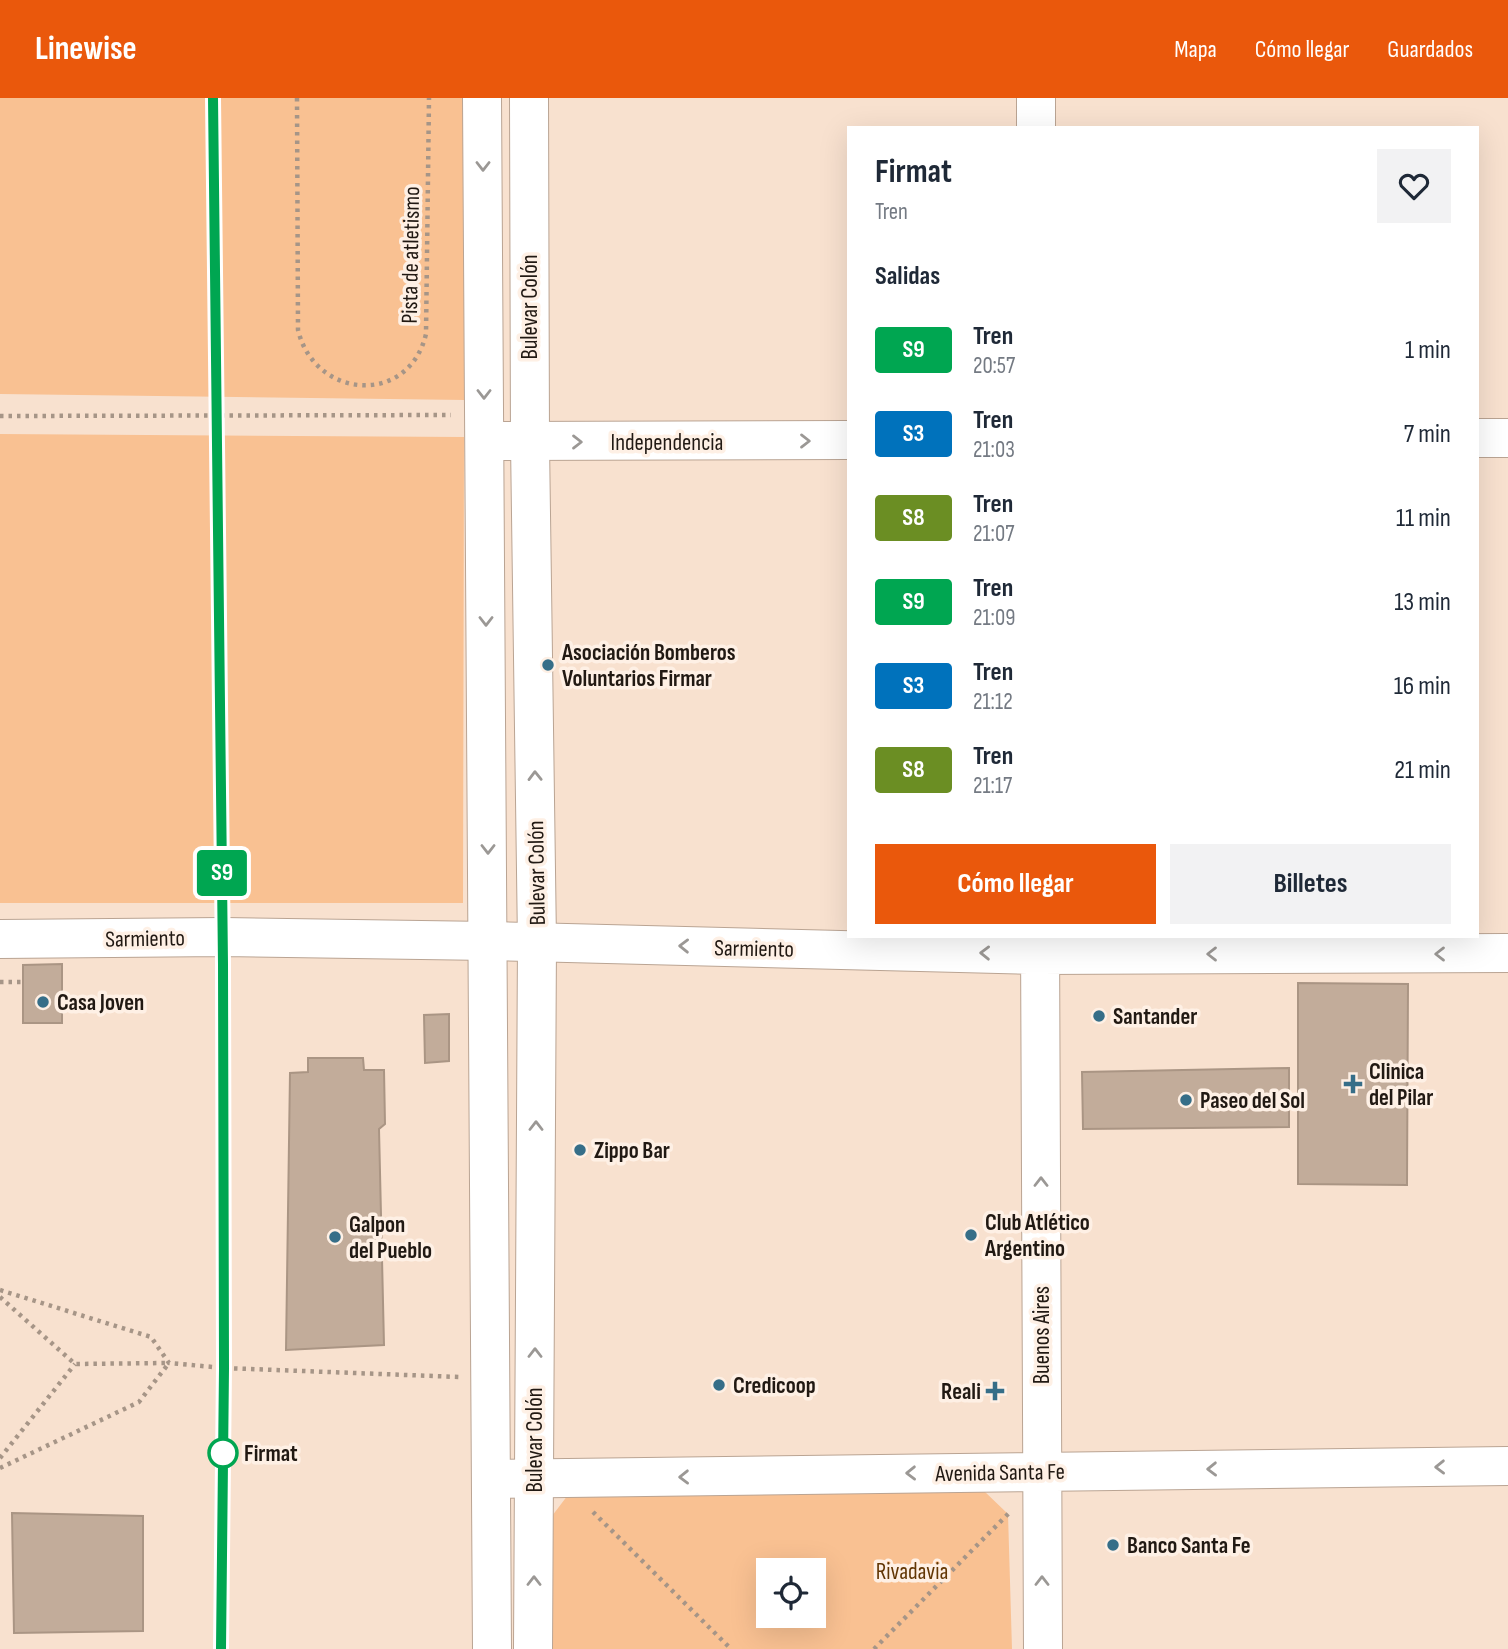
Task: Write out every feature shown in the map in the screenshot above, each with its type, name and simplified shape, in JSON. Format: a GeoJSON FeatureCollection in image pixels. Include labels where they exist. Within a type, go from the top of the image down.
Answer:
{"type":"FeatureCollection","features":[{"type":"Feature","properties":{"kind":"street","name":"Bulevar Colón"},"geometry":{"type":"LineString","coordinates":[[482,98],[492,1649]]}},
{"type":"Feature","properties":{"kind":"street","name":"Bulevar Colón"},"geometry":{"type":"LineString","coordinates":[[528,98],[537,942],[533,1649]]}},
{"type":"Feature","properties":{"kind":"street"},"geometry":{"type":"LineString","coordinates":[[1036,98],[1036,126]]}},
{"type":"Feature","properties":{"kind":"street","name":"Independencia"},"geometry":{"type":"LineString","coordinates":[[484,428],[530,443],[847,440]]}},
{"type":"Feature","properties":{"kind":"street"},"geometry":{"type":"LineString","coordinates":[[1479,439],[1508,438]]}},
{"type":"Feature","properties":{"kind":"street","name":"Sarmiento"},"geometry":{"type":"LineString","coordinates":[[0,939],[223,937],[1508,953]]}},
{"type":"Feature","properties":{"kind":"street","name":"Buenos Aires"},"geometry":{"type":"LineString","coordinates":[[1040,946],[1043,1649]]}},
{"type":"Feature","properties":{"kind":"street","name":"Avenida Santa Fe"},"geometry":{"type":"LineString","coordinates":[[492,1479],[1508,1466]]}},
{"type":"Feature","properties":{"kind":"path","name":"Pista de atletismo"},"geometry":{"type":"LineString","coordinates":[[297,98],[298,330],[309,358],[321,369],[335,379],[361,386],[386,382],[407,368],[419,356],[426,334],[429,98]]}},
{"type":"Feature","properties":{"kind":"path"},"geometry":{"type":"LineString","coordinates":[[0,415],[484,428]]}},
{"type":"Feature","properties":{"kind":"path"},"geometry":{"type":"LineString","coordinates":[[0,982],[23,982]]}},
{"type":"Feature","properties":{"kind":"path"},"geometry":{"type":"LineString","coordinates":[[0,1290],[151,1337],[169,1363]]}},
{"type":"Feature","properties":{"kind":"path"},"geometry":{"type":"LineString","coordinates":[[0,1297],[75,1364],[169,1363],[224,1368],[491,1378]]}},
{"type":"Feature","properties":{"kind":"path"},"geometry":{"type":"LineString","coordinates":[[0,1468],[139,1402],[169,1363]]}},
{"type":"Feature","properties":{"kind":"path"},"geometry":{"type":"LineString","coordinates":[[0,1458],[75,1364]]}},
{"type":"Feature","properties":{"kind":"path"},"geometry":{"type":"LineString","coordinates":[[874,1649],[1008,1514],[1042,1471]]}},
{"type":"Feature","properties":{"kind":"path"},"geometry":{"type":"LineString","coordinates":[[590,1509],[732,1649]]}},
{"type":"Feature","properties":{"kind":"green space"},"geometry":{"type":"Polygon","coordinates":[[[0,98],[464,98],[466,400],[0,394],[0,98]]]}},
{"type":"Feature","properties":{"kind":"green space"},"geometry":{"type":"Polygon","coordinates":[[[0,434],[464,437],[463,903],[0,903],[0,434]]]}},
{"type":"Feature","properties":{"kind":"green space","name":"Rivadavia"},"geometry":{"type":"Polygon","coordinates":[[[983,1490],[1008,1514],[1012,1649],[553,1649],[552,1516],[571,1491],[983,1490]]]}},
{"type":"Feature","properties":{"kind":"building","name":"Casa Joven"},"geometry":{"type":"Polygon","coordinates":[[[62,964],[62,1023],[23,1023],[23,965],[62,964]]]}},
{"type":"Feature","properties":{"kind":"building","name":"Clinica del Pilar"},"geometry":{"type":"Polygon","coordinates":[[[1298,983],[1408,984],[1407,1185],[1298,1184],[1298,983]]]}},
{"type":"Feature","properties":{"kind":"building"},"geometry":{"type":"Polygon","coordinates":[[[449,1014],[449,1061],[425,1063],[424,1015],[449,1014]]]}},
{"type":"Feature","properties":{"kind":"building","name":"Galpon del Pueblo"},"geometry":{"type":"Polygon","coordinates":[[[308,1058],[363,1058],[364,1070],[384,1070],[385,1124],[379,1129],[384,1345],[286,1350],[290,1073],[308,1072],[308,1058]]]}},
{"type":"Feature","properties":{"kind":"building","name":"Paseo del Sol"},"geometry":{"type":"Polygon","coordinates":[[[1289,1068],[1289,1127],[1083,1129],[1082,1072],[1289,1068]]]}},
{"type":"Feature","properties":{"kind":"building"},"geometry":{"type":"Polygon","coordinates":[[[12,1513],[143,1516],[143,1631],[14,1633],[12,1513]]]}},
{"type":"Feature","properties":{"kind":"railway"},"geometry":{"type":"LineString","coordinates":[[213,98],[223,937],[224,1368],[221,1649]]}},
{"type":"Feature","properties":{"kind":"train","name":"S9"},"geometry":{"type":"LineString","coordinates":[[213,98],[223,964],[224,1368],[221,1649]]}},
{"type":"Feature","properties":{"kind":"place","name":"Asociación Bomberos Voluntarios Firmar"},"geometry":{"type":"Point","coordinates":[548,665]}},
{"type":"Feature","properties":{"kind":"place","name":"Casa Joven"},"geometry":{"type":"Point","coordinates":[43,1002]}},
{"type":"Feature","properties":{"kind":"place","name":"Santander"},"geometry":{"type":"Point","coordinates":[1099,1016]}},
{"type":"Feature","properties":{"kind":"place","name":"Clinica del Pilar"},"geometry":{"type":"Point","coordinates":[1353,1084]}},
{"type":"Feature","properties":{"kind":"place","name":"Paseo del Sol"},"geometry":{"type":"Point","coordinates":[1186,1100]}},
{"type":"Feature","properties":{"kind":"place","name":"Zippo Bar"},"geometry":{"type":"Point","coordinates":[580,1150]}},
{"type":"Feature","properties":{"kind":"place","name":"Club Atlético Argentino"},"geometry":{"type":"Point","coordinates":[971,1235]}},
{"type":"Feature","properties":{"kind":"place","name":"Galpon del Pueblo"},"geometry":{"type":"Point","coordinates":[335,1237]}},
{"type":"Feature","properties":{"kind":"place","name":"Credicoop"},"geometry":{"type":"Point","coordinates":[719,1385]}},
{"type":"Feature","properties":{"kind":"place","name":"Reali"},"geometry":{"type":"Point","coordinates":[995,1391]}},
{"type":"Feature","properties":{"kind":"place","name":"Firmat"},"geometry":{"type":"Point","coordinates":[223,1453]}},
{"type":"Feature","properties":{"kind":"place","name":"Banco Santa Fe"},"geometry":{"type":"Point","coordinates":[1113,1545]}}]}
